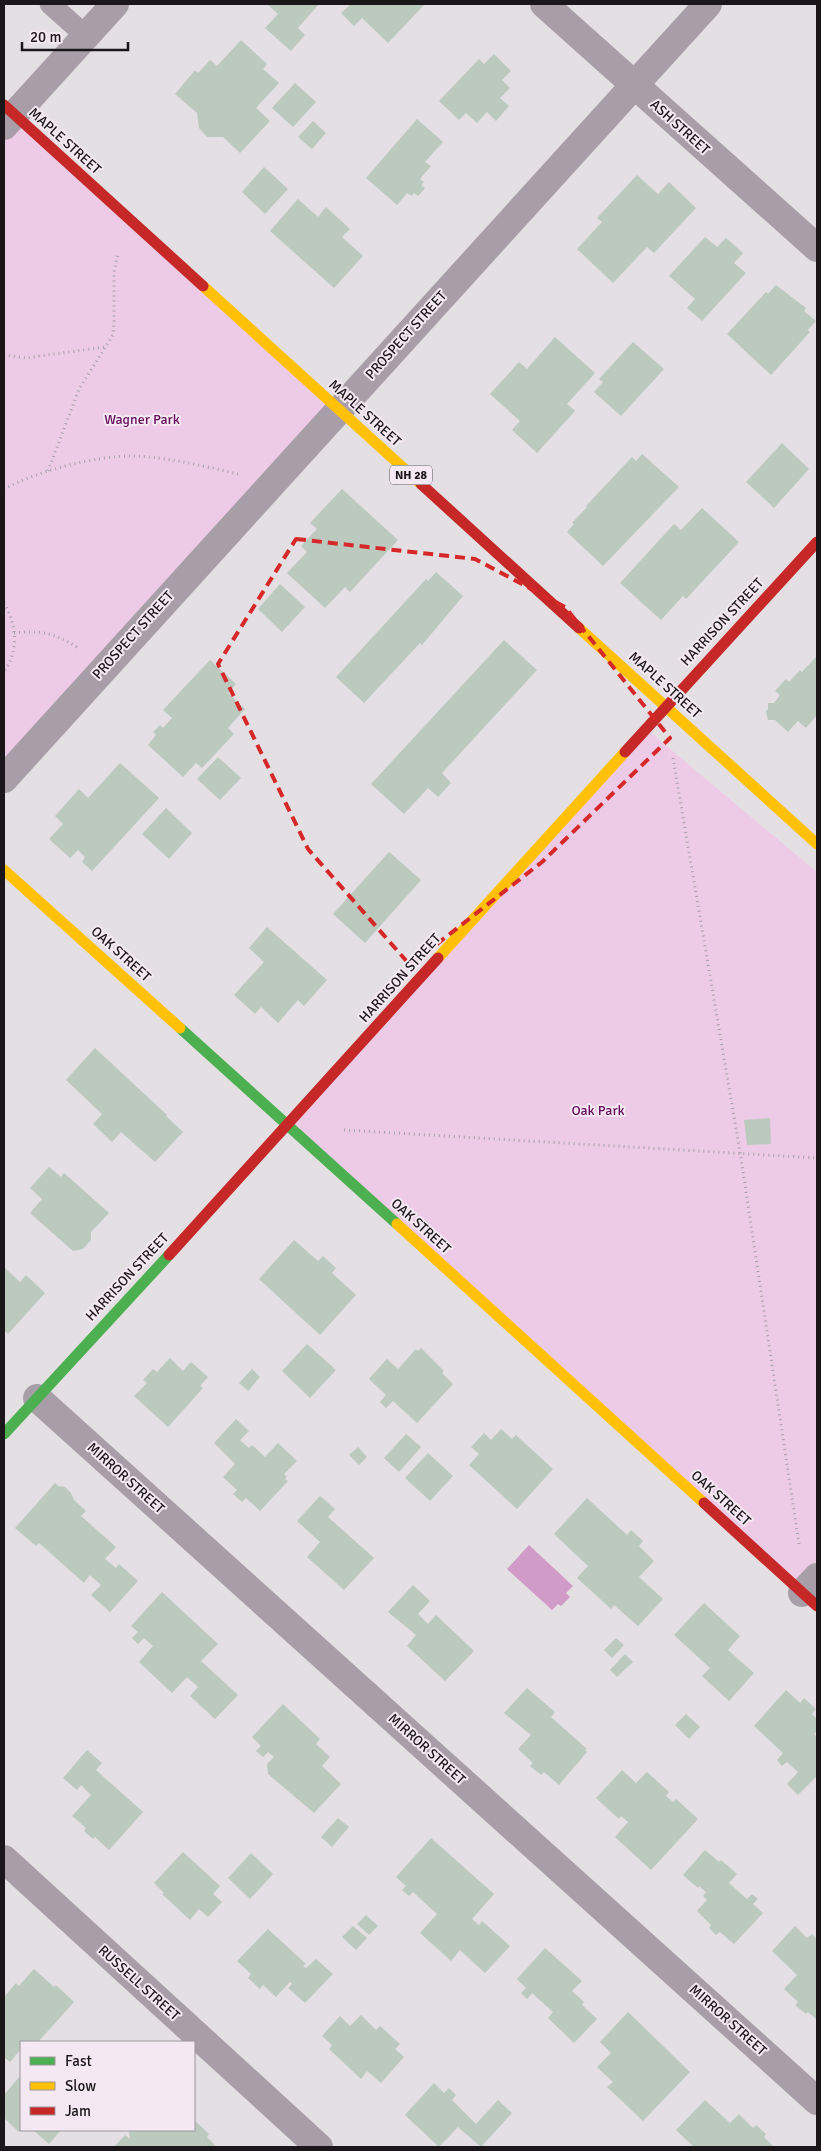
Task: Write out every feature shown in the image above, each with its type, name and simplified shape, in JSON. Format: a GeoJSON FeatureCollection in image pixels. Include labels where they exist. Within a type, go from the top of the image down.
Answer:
{"type":"FeatureCollection","features":[{"type":"Feature","properties":{"kind":"street"},"geometry":{"type":"LineString","coordinates":[[7,115],[86,36],[115,4]]}},
{"type":"Feature","properties":{"kind":"street","name":"ASH STREET"},"geometry":{"type":"LineString","coordinates":[[544,4],[817,248]]}},
{"type":"Feature","properties":{"kind":"street","name":"PROSPECT STREET"},"geometry":{"type":"LineString","coordinates":[[4,779],[708,4]]}},
{"type":"Feature","properties":{"kind":"street","name":"MAPLE STREET"},"geometry":{"type":"LineString","coordinates":[[7,115],[339,411],[817,844]]}},
{"type":"Feature","properties":{"kind":"street","name":"HARRISON STREET"},"geometry":{"type":"LineString","coordinates":[[4,1434],[288,1125],[666,706],[816,546]]}},
{"type":"Feature","properties":{"kind":"street","name":"OAK STREET"},"geometry":{"type":"LineString","coordinates":[[4,870],[812,1592]]}},
{"type":"Feature","properties":{"kind":"street","name":"MIRROR STREET"},"geometry":{"type":"LineString","coordinates":[[37,1398],[817,2100]]}},
{"type":"Feature","properties":{"kind":"street","name":"RUSSELL STREET"},"geometry":{"type":"LineString","coordinates":[[4,1859],[319,2147]]}},
{"type":"Feature","properties":{"kind":"lane"},"geometry":{"type":"LineString","coordinates":[[50,4],[86,36]]}},
{"type":"Feature","properties":{"kind":"path"},"geometry":{"type":"LineString","coordinates":[[48,472],[79,389],[113,335],[114,272],[118,251]]}},
{"type":"Feature","properties":{"kind":"path"},"geometry":{"type":"LineString","coordinates":[[4,355],[26,358],[106,347]]}},
{"type":"Feature","properties":{"kind":"path"},"geometry":{"type":"LineString","coordinates":[[4,489],[25,478],[82,462],[131,456],[171,459],[238,474]]}},
{"type":"Feature","properties":{"kind":"path"},"geometry":{"type":"LineString","coordinates":[[4,603],[14,626],[13,652],[4,672]]}},
{"type":"Feature","properties":{"kind":"path"},"geometry":{"type":"LineString","coordinates":[[14,633],[35,631],[52,634],[63,638],[78,648]]}},
{"type":"Feature","properties":{"kind":"path"},"geometry":{"type":"LineString","coordinates":[[672,755],[740,1152],[800,1550]]}},
{"type":"Feature","properties":{"kind":"path"},"geometry":{"type":"LineString","coordinates":[[335,1130],[740,1152],[817,1158]]}},
{"type":"Feature","properties":{"kind":"highlighted area"},"geometry":{"type":"Polygon","coordinates":[[[296,539],[475,559],[565,607],[670,738],[542,862],[410,965],[308,849],[218,664],[296,539]]]}},
{"type":"Feature","properties":{"kind":"green space","name":"Wagner Park"},"geometry":{"type":"Polygon","coordinates":[[[14,115],[339,411],[4,779],[4,126],[14,115]]]}},
{"type":"Feature","properties":{"kind":"green space","name":"Oak Park"},"geometry":{"type":"Polygon","coordinates":[[[645,728],[817,872],[817,1577],[802,1593],[291,1127],[645,728]]]}},
{"type":"Feature","properties":{"kind":"shaded area"},"geometry":{"type":"Polygon","coordinates":[[[529,1545],[573,1586],[566,1593],[570,1597],[561,1606],[558,1604],[552,1610],[507,1569],[529,1545]]]}},
{"type":"Feature","properties":{"kind":"building"},"geometry":{"type":"Polygon","coordinates":[[[267,4],[319,4],[298,28],[305,35],[291,51],[265,28],[278,14],[267,4]]]}},
{"type":"Feature","properties":{"kind":"building"},"geometry":{"type":"Polygon","coordinates":[[[351,4],[425,4],[388,43],[362,18],[354,26],[341,13],[351,4]]]}},
{"type":"Feature","properties":{"kind":"building"},"geometry":{"type":"Polygon","coordinates":[[[241,40],[267,64],[263,69],[279,83],[256,108],[270,121],[240,153],[223,137],[207,137],[199,128],[197,113],[175,94],[195,70],[198,73],[210,60],[217,66],[241,40]]]}},
{"type":"Feature","properties":{"kind":"building"},"geometry":{"type":"Polygon","coordinates":[[[494,54],[511,71],[502,80],[510,88],[500,98],[509,106],[496,121],[487,112],[477,123],[466,113],[459,120],[439,101],[479,59],[484,64],[494,54]]]}},
{"type":"Feature","properties":{"kind":"building"},"geometry":{"type":"Polygon","coordinates":[[[295,83],[316,102],[293,127],[272,108],[295,83]]]}},
{"type":"Feature","properties":{"kind":"building"},"geometry":{"type":"Polygon","coordinates":[[[417,119],[443,142],[425,162],[431,166],[420,179],[424,182],[421,185],[425,188],[418,196],[414,193],[412,196],[407,193],[397,205],[366,178],[417,119]]]}},
{"type":"Feature","properties":{"kind":"building"},"geometry":{"type":"Polygon","coordinates":[[[313,121],[326,133],[312,149],[298,137],[313,121]]]}},
{"type":"Feature","properties":{"kind":"building"},"geometry":{"type":"Polygon","coordinates":[[[264,167],[288,189],[265,214],[242,192],[264,167]]]}},
{"type":"Feature","properties":{"kind":"building"},"geometry":{"type":"Polygon","coordinates":[[[637,175],[658,194],[669,182],[696,208],[654,253],[647,247],[613,283],[577,249],[602,222],[597,218],[637,175]]]}},
{"type":"Feature","properties":{"kind":"building"},"geometry":{"type":"Polygon","coordinates":[[[298,199],[318,217],[326,207],[350,229],[342,237],[363,256],[334,288],[270,231],[298,199]]]}},
{"type":"Feature","properties":{"kind":"building"},"geometry":{"type":"Polygon","coordinates":[[[705,237],[717,247],[726,238],[743,253],[734,263],[746,273],[702,321],[687,308],[695,299],[669,276],[705,237]]]}},
{"type":"Feature","properties":{"kind":"building"},"geometry":{"type":"Polygon","coordinates":[[[776,285],[806,308],[804,311],[816,321],[808,330],[810,332],[771,375],[727,334],[766,292],[768,294],[776,285]]]}},
{"type":"Feature","properties":{"kind":"building"},"geometry":{"type":"Polygon","coordinates":[[[555,337],[595,373],[567,404],[575,411],[537,453],[512,430],[520,421],[490,394],[519,362],[527,369],[555,337]]]}},
{"type":"Feature","properties":{"kind":"building"},"geometry":{"type":"Polygon","coordinates":[[[633,342],[664,369],[621,416],[594,392],[603,382],[599,379],[633,342]]]}},
{"type":"Feature","properties":{"kind":"building"},"geometry":{"type":"Polygon","coordinates":[[[782,443],[809,469],[774,508],[746,482],[782,443]]]}},
{"type":"Feature","properties":{"kind":"building"},"geometry":{"type":"Polygon","coordinates":[[[642,454],[679,487],[603,566],[567,532],[586,506],[632,457],[636,461],[642,454]]]}},
{"type":"Feature","properties":{"kind":"building"},"geometry":{"type":"Polygon","coordinates":[[[342,489],[398,540],[350,592],[345,587],[325,608],[287,573],[307,552],[301,546],[317,529],[310,523],[342,489]]]}},
{"type":"Feature","properties":{"kind":"building"},"geometry":{"type":"Polygon","coordinates":[[[702,508],[739,542],[686,599],[683,596],[661,620],[620,583],[674,524],[681,530],[702,508]]]}},
{"type":"Feature","properties":{"kind":"building"},"geometry":{"type":"Polygon","coordinates":[[[436,572],[463,596],[422,645],[420,643],[364,703],[336,677],[426,579],[428,581],[436,572]]]}},
{"type":"Feature","properties":{"kind":"building"},"geometry":{"type":"Polygon","coordinates":[[[280,584],[305,607],[282,632],[258,609],[280,584]]]}},
{"type":"Feature","properties":{"kind":"building"},"geometry":{"type":"Polygon","coordinates":[[[504,640],[537,670],[442,773],[451,783],[438,797],[428,788],[404,814],[371,784],[504,640]]]}},
{"type":"Feature","properties":{"kind":"building"},"geometry":{"type":"Polygon","coordinates":[[[817,656],[817,715],[806,728],[798,721],[788,732],[775,720],[768,720],[766,711],[768,703],[774,703],[780,695],[775,691],[786,679],[789,682],[800,670],[802,672],[817,656]]]}},
{"type":"Feature","properties":{"kind":"building"},"geometry":{"type":"Polygon","coordinates":[[[210,660],[236,684],[228,693],[245,709],[228,728],[234,734],[202,768],[196,763],[183,777],[148,745],[156,735],[153,732],[160,725],[163,728],[172,718],[163,710],[210,660]]]}},
{"type":"Feature","properties":{"kind":"building"},"geometry":{"type":"Polygon","coordinates":[[[218,757],[241,778],[220,800],[197,779],[218,757]]]}},
{"type":"Feature","properties":{"kind":"building"},"geometry":{"type":"Polygon","coordinates":[[[120,763],[159,798],[92,871],[82,862],[85,857],[78,850],[70,858],[49,839],[63,824],[55,816],[79,789],[88,798],[120,763]]]}},
{"type":"Feature","properties":{"kind":"building"},"geometry":{"type":"Polygon","coordinates":[[[166,808],[192,833],[169,859],[142,834],[166,808]]]}},
{"type":"Feature","properties":{"kind":"building"},"geometry":{"type":"Polygon","coordinates":[[[389,852],[421,880],[365,943],[333,914],[389,852]]]}},
{"type":"Feature","properties":{"kind":"building"},"geometry":{"type":"Polygon","coordinates":[[[267,927],[327,980],[304,1006],[298,1000],[278,1023],[261,1007],[255,1014],[234,995],[264,962],[249,948],[267,927]]]}},
{"type":"Feature","properties":{"kind":"building"},"geometry":{"type":"Polygon","coordinates":[[[95,1048],[183,1132],[155,1162],[121,1132],[112,1142],[93,1124],[102,1114],[66,1080],[95,1048]]]}},
{"type":"Feature","properties":{"kind":"building"},"geometry":{"type":"Polygon","coordinates":[[[770,1118],[771,1144],[747,1145],[744,1120],[770,1118]]]}},
{"type":"Feature","properties":{"kind":"building"},"geometry":{"type":"Polygon","coordinates":[[[49,1167],[61,1177],[64,1173],[109,1213],[91,1232],[91,1240],[83,1249],[73,1251],[30,1213],[42,1199],[30,1188],[49,1167]]]}},
{"type":"Feature","properties":{"kind":"building"},"geometry":{"type":"Polygon","coordinates":[[[294,1240],[318,1261],[323,1256],[336,1268],[332,1273],[356,1295],[320,1335],[259,1279],[294,1240]]]}},
{"type":"Feature","properties":{"kind":"building"},"geometry":{"type":"Polygon","coordinates":[[[4,1267],[20,1282],[26,1275],[45,1293],[8,1334],[4,1330],[4,1267]]]}},
{"type":"Feature","properties":{"kind":"building"},"geometry":{"type":"Polygon","coordinates":[[[307,1344],[336,1370],[310,1398],[282,1371],[307,1344]]]}},
{"type":"Feature","properties":{"kind":"building"},"geometry":{"type":"Polygon","coordinates":[[[421,1348],[444,1371],[442,1373],[453,1384],[417,1423],[393,1401],[386,1408],[380,1402],[386,1395],[369,1379],[387,1359],[398,1369],[416,1349],[418,1351],[421,1348]]]}},
{"type":"Feature","properties":{"kind":"building"},"geometry":{"type":"Polygon","coordinates":[[[170,1358],[183,1371],[191,1362],[208,1377],[200,1386],[203,1388],[168,1427],[134,1396],[147,1383],[143,1380],[153,1369],[157,1372],[170,1358]]]}},
{"type":"Feature","properties":{"kind":"building"},"geometry":{"type":"Polygon","coordinates":[[[252,1369],[260,1377],[248,1391],[239,1383],[252,1369]]]}},
{"type":"Feature","properties":{"kind":"building"},"geometry":{"type":"Polygon","coordinates":[[[236,1419],[249,1431],[240,1440],[249,1448],[252,1445],[265,1457],[278,1443],[297,1461],[284,1474],[287,1477],[285,1479],[288,1481],[260,1511],[246,1498],[242,1502],[233,1494],[237,1490],[223,1477],[235,1464],[214,1443],[236,1419]]]}},
{"type":"Feature","properties":{"kind":"building"},"geometry":{"type":"Polygon","coordinates":[[[501,1429],[512,1439],[516,1435],[553,1469],[517,1509],[469,1465],[479,1454],[471,1447],[484,1433],[491,1440],[501,1429]]]}},
{"type":"Feature","properties":{"kind":"building"},"geometry":{"type":"Polygon","coordinates":[[[406,1434],[421,1447],[399,1472],[384,1458],[406,1434]]]}},
{"type":"Feature","properties":{"kind":"building"},"geometry":{"type":"Polygon","coordinates":[[[358,1447],[367,1457],[359,1465],[349,1455],[358,1447]]]}},
{"type":"Feature","properties":{"kind":"building"},"geometry":{"type":"Polygon","coordinates":[[[428,1453],[453,1476],[430,1501],[405,1478],[428,1453]]]}},
{"type":"Feature","properties":{"kind":"building"},"geometry":{"type":"Polygon","coordinates":[[[55,1483],[58,1486],[65,1487],[71,1493],[74,1500],[86,1511],[81,1516],[116,1547],[105,1559],[116,1568],[119,1564],[138,1581],[110,1612],[91,1595],[101,1585],[90,1575],[84,1583],[39,1543],[36,1546],[15,1528],[55,1483]]]}},
{"type":"Feature","properties":{"kind":"building"},"geometry":{"type":"Polygon","coordinates":[[[320,1496],[335,1509],[328,1517],[374,1558],[344,1590],[307,1557],[320,1542],[297,1521],[320,1496]]]}},
{"type":"Feature","properties":{"kind":"building"},"geometry":{"type":"Polygon","coordinates":[[[587,1498],[627,1535],[631,1530],[643,1541],[639,1546],[654,1561],[639,1577],[663,1599],[638,1626],[614,1605],[611,1609],[577,1578],[588,1566],[554,1534],[587,1498]]]}},
{"type":"Feature","properties":{"kind":"building"},"geometry":{"type":"Polygon","coordinates":[[[413,1585],[430,1601],[418,1614],[428,1624],[436,1615],[474,1651],[445,1681],[407,1646],[416,1635],[388,1612],[413,1585]]]}},
{"type":"Feature","properties":{"kind":"building"},"geometry":{"type":"Polygon","coordinates":[[[162,1592],[218,1644],[201,1661],[238,1695],[215,1719],[190,1696],[198,1687],[187,1677],[172,1693],[139,1662],[153,1646],[144,1638],[138,1644],[132,1638],[138,1632],[131,1626],[162,1592]]]}},
{"type":"Feature","properties":{"kind":"building"},"geometry":{"type":"Polygon","coordinates":[[[704,1603],[740,1636],[728,1650],[754,1673],[729,1701],[702,1676],[710,1668],[674,1635],[704,1603]]]}},
{"type":"Feature","properties":{"kind":"building"},"geometry":{"type":"Polygon","coordinates":[[[616,1638],[624,1645],[612,1658],[604,1650],[616,1638]]]}},
{"type":"Feature","properties":{"kind":"building"},"geometry":{"type":"Polygon","coordinates":[[[625,1654],[633,1662],[617,1677],[610,1670],[625,1654]]]}},
{"type":"Feature","properties":{"kind":"building"},"geometry":{"type":"Polygon","coordinates":[[[527,1688],[555,1712],[551,1717],[587,1749],[585,1750],[587,1752],[559,1785],[544,1772],[541,1775],[530,1766],[533,1763],[518,1749],[531,1735],[504,1713],[527,1688]]]}},
{"type":"Feature","properties":{"kind":"building"},"geometry":{"type":"Polygon","coordinates":[[[786,1690],[800,1703],[804,1698],[816,1709],[812,1714],[817,1719],[817,1731],[814,1734],[817,1737],[817,1776],[798,1795],[787,1784],[798,1772],[787,1762],[782,1766],[777,1760],[783,1753],[754,1726],[786,1690]]]}},
{"type":"Feature","properties":{"kind":"building"},"geometry":{"type":"Polygon","coordinates":[[[283,1704],[320,1739],[316,1744],[330,1757],[322,1766],[341,1784],[314,1813],[268,1774],[267,1764],[274,1757],[268,1752],[263,1757],[256,1751],[261,1746],[252,1737],[283,1704]]]}},
{"type":"Feature","properties":{"kind":"building"},"geometry":{"type":"Polygon","coordinates":[[[686,1714],[700,1727],[689,1739],[675,1725],[686,1714]]]}},
{"type":"Feature","properties":{"kind":"building"},"geometry":{"type":"Polygon","coordinates":[[[87,1750],[102,1763],[96,1770],[143,1812],[109,1850],[95,1837],[93,1839],[84,1831],[86,1828],[72,1816],[91,1795],[81,1785],[77,1790],[63,1778],[87,1750]]]}},
{"type":"Feature","properties":{"kind":"building"},"geometry":{"type":"Polygon","coordinates":[[[622,1770],[636,1783],[647,1772],[669,1792],[666,1796],[673,1802],[676,1799],[698,1819],[651,1870],[615,1837],[628,1822],[621,1816],[619,1819],[596,1798],[622,1770]]]}},
{"type":"Feature","properties":{"kind":"building"},"geometry":{"type":"Polygon","coordinates":[[[338,1818],[349,1827],[332,1847],[321,1837],[338,1818]]]}},
{"type":"Feature","properties":{"kind":"building"},"geometry":{"type":"Polygon","coordinates":[[[431,1838],[494,1894],[472,1919],[479,1925],[482,1921],[510,1946],[485,1973],[460,1950],[451,1961],[420,1933],[437,1914],[413,1892],[409,1896],[402,1890],[406,1886],[396,1877],[431,1838]]]}},
{"type":"Feature","properties":{"kind":"building"},"geometry":{"type":"Polygon","coordinates":[[[705,1850],[719,1862],[721,1860],[737,1874],[729,1883],[747,1899],[752,1894],[758,1899],[753,1904],[763,1913],[734,1944],[720,1932],[716,1935],[709,1928],[711,1925],[697,1911],[707,1900],[703,1896],[706,1892],[699,1886],[698,1888],[683,1875],[705,1850]]]}},
{"type":"Feature","properties":{"kind":"building"},"geometry":{"type":"Polygon","coordinates":[[[183,1852],[220,1886],[213,1894],[222,1902],[208,1917],[199,1909],[190,1920],[162,1894],[164,1893],[154,1883],[183,1852]]]}},
{"type":"Feature","properties":{"kind":"building"},"geometry":{"type":"Polygon","coordinates":[[[251,1853],[273,1874],[250,1899],[228,1878],[251,1853]]]}},
{"type":"Feature","properties":{"kind":"building"},"geometry":{"type":"Polygon","coordinates":[[[366,1915],[378,1926],[369,1935],[357,1924],[366,1915]]]}},
{"type":"Feature","properties":{"kind":"building"},"geometry":{"type":"Polygon","coordinates":[[[353,1926],[367,1938],[356,1950],[342,1937],[353,1926]]]}},
{"type":"Feature","properties":{"kind":"building"},"geometry":{"type":"Polygon","coordinates":[[[795,1926],[807,1938],[812,1934],[817,1939],[817,2020],[808,2012],[806,2014],[795,2005],[798,2002],[784,1989],[797,1975],[772,1951],[795,1926]]]}},
{"type":"Feature","properties":{"kind":"building"},"geometry":{"type":"Polygon","coordinates":[[[268,1929],[306,1964],[303,1966],[306,1968],[316,1959],[333,1974],[305,2003],[288,1988],[292,1984],[290,1982],[276,1997],[263,1985],[260,1989],[248,1978],[251,1974],[237,1961],[268,1929]]]}},
{"type":"Feature","properties":{"kind":"building"},"geometry":{"type":"Polygon","coordinates":[[[545,1948],[582,1981],[572,1991],[584,2002],[582,2005],[597,2019],[574,2043],[548,2018],[553,2012],[532,1993],[527,1999],[521,1993],[526,1988],[517,1979],[545,1948]]]}},
{"type":"Feature","properties":{"kind":"building"},"geometry":{"type":"Polygon","coordinates":[[[34,1969],[54,1987],[56,1985],[74,2002],[39,2041],[20,2041],[20,2050],[10,2062],[4,2057],[4,1997],[16,1983],[19,1986],[34,1969]]]}},
{"type":"Feature","properties":{"kind":"building"},"geometry":{"type":"Polygon","coordinates":[[[628,2012],[690,2072],[643,2121],[607,2087],[613,2082],[597,2067],[611,2053],[600,2042],[628,2012]]]}},
{"type":"Feature","properties":{"kind":"building"},"geometry":{"type":"Polygon","coordinates":[[[361,2015],[376,2030],[380,2026],[400,2044],[395,2049],[404,2057],[381,2083],[367,2071],[361,2079],[329,2049],[332,2045],[322,2036],[340,2016],[350,2026],[361,2015]]]}},
{"type":"Feature","properties":{"kind":"building"},"geometry":{"type":"Polygon","coordinates":[[[20,2076],[19,2132],[4,2118],[4,2095],[20,2076]]]}},
{"type":"Feature","properties":{"kind":"building"},"geometry":{"type":"Polygon","coordinates":[[[434,2083],[444,2093],[449,2088],[456,2095],[452,2100],[476,2124],[498,2100],[512,2113],[481,2147],[458,2127],[439,2147],[405,2115],[434,2083]]]}},
{"type":"Feature","properties":{"kind":"building"},"geometry":{"type":"Polygon","coordinates":[[[705,2100],[730,2123],[739,2114],[753,2128],[756,2125],[766,2134],[764,2137],[774,2147],[694,2147],[676,2130],[705,2100]]]}},
{"type":"Feature","properties":{"kind":"building"},"geometry":{"type":"Polygon","coordinates":[[[195,2121],[209,2134],[207,2137],[215,2145],[213,2147],[114,2147],[125,2135],[130,2139],[129,2132],[195,2131],[195,2121]]]}},
{"type":"Feature","properties":{"kind":"building"},"geometry":{"type":"Polygon","coordinates":[[[34,2131],[60,2131],[49,2144],[34,2131]]]}},
{"type":"Feature","properties":{"kind":"traffic: fast"},"geometry":{"type":"LineString","coordinates":[[180,1028],[397,1224]]}},
{"type":"Feature","properties":{"kind":"traffic: fast"},"geometry":{"type":"LineString","coordinates":[[4,1434],[169,1255]]}},
{"type":"Feature","properties":{"kind":"traffic: slow"},"geometry":{"type":"LineString","coordinates":[[203,286],[421,484]]}},
{"type":"Feature","properties":{"kind":"traffic: slow"},"geometry":{"type":"LineString","coordinates":[[579,628],[817,844]]}},
{"type":"Feature","properties":{"kind":"traffic: slow"},"geometry":{"type":"LineString","coordinates":[[438,958],[625,752]]}},
{"type":"Feature","properties":{"kind":"traffic: slow"},"geometry":{"type":"LineString","coordinates":[[4,870],[180,1028]]}},
{"type":"Feature","properties":{"kind":"traffic: slow"},"geometry":{"type":"LineString","coordinates":[[397,1224],[704,1503]]}},
{"type":"Feature","properties":{"kind":"traffic: jam"},"geometry":{"type":"LineString","coordinates":[[4,105],[203,286]]}},
{"type":"Feature","properties":{"kind":"traffic: jam"},"geometry":{"type":"LineString","coordinates":[[421,484],[579,628]]}},
{"type":"Feature","properties":{"kind":"traffic: jam"},"geometry":{"type":"LineString","coordinates":[[625,752],[817,542]]}},
{"type":"Feature","properties":{"kind":"traffic: jam"},"geometry":{"type":"LineString","coordinates":[[169,1255],[438,958]]}},
{"type":"Feature","properties":{"kind":"traffic: jam"},"geometry":{"type":"LineString","coordinates":[[704,1503],[817,1606]]}}]}
